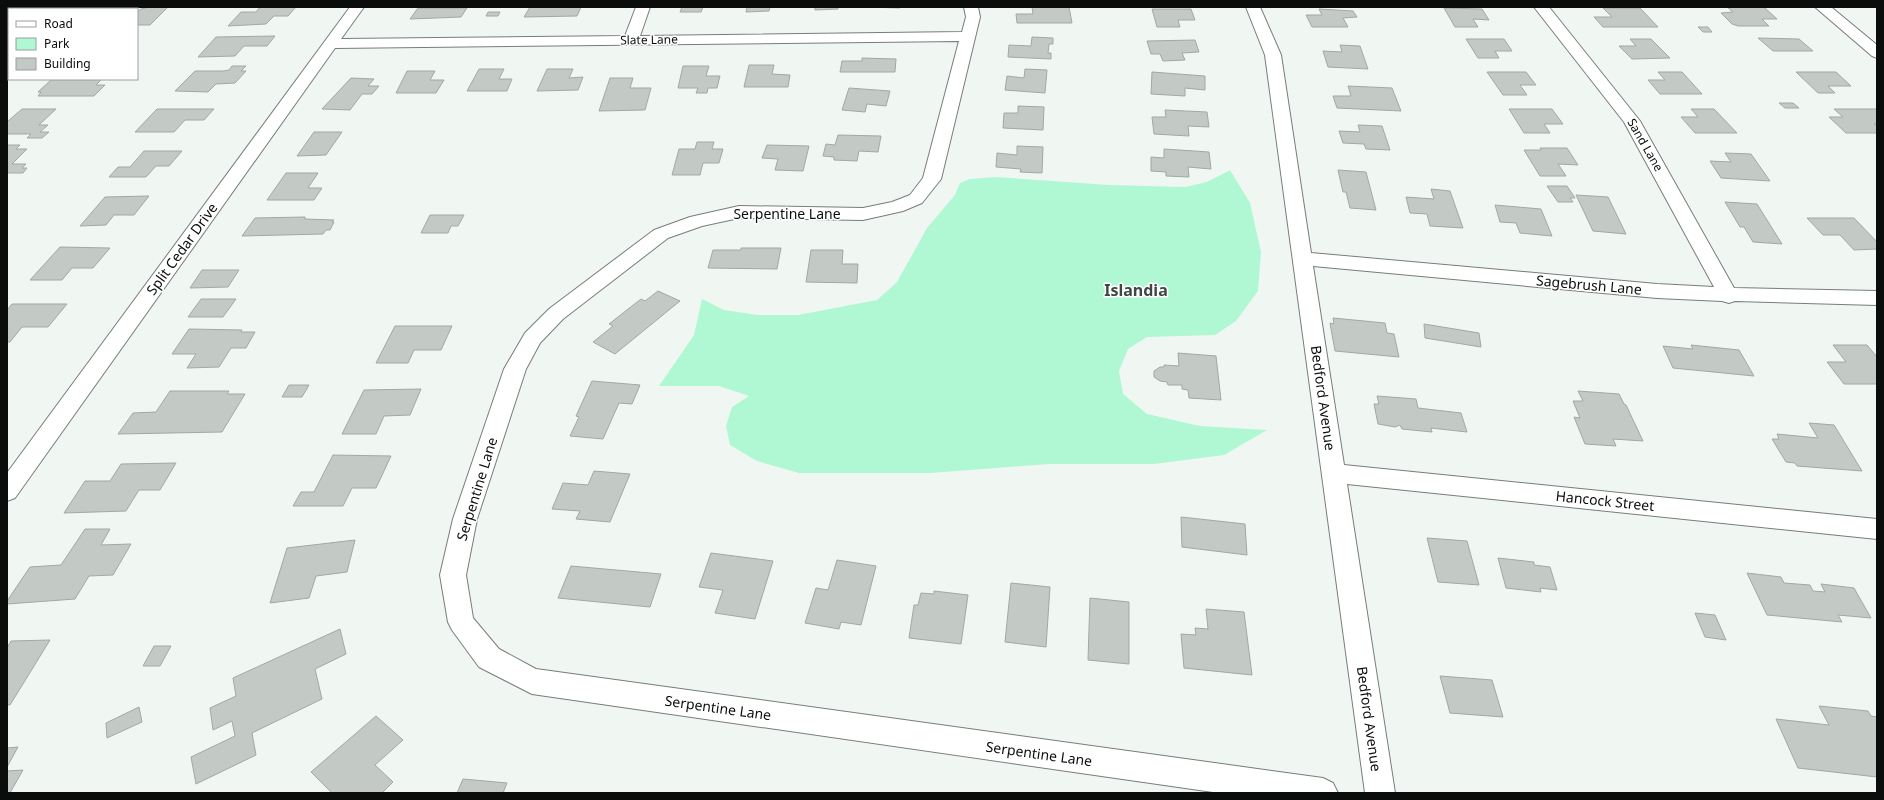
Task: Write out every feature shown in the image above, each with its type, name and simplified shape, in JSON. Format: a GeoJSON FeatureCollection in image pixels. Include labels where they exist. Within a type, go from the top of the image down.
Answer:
{"type":"FeatureCollection","features":[{"type":"Feature","properties":{"kind":"street","name":"Split Cedar Drive"},"geometry":{"type":"LineString","coordinates":[[7,491],[357,7]]}},
{"type":"Feature","properties":{"kind":"street"},"geometry":{"type":"LineString","coordinates":[[631,41],[643,7]]}},
{"type":"Feature","properties":{"kind":"street","name":"Serpentine Lane"},"geometry":{"type":"LineString","coordinates":[[971,7],[972,17],[968,36],[932,179],[916,198],[897,207],[863,214],[739,212],[697,221],[661,234],[556,314],[532,338],[515,369],[465,519],[453,575],[461,622],[488,658],[532,681],[1323,793]]}},
{"type":"Feature","properties":{"kind":"street","name":"Bedford Avenue"},"geometry":{"type":"LineString","coordinates":[[1253,7],[1273,54],[1380,793]]}},
{"type":"Feature","properties":{"kind":"street","name":"Sand Lane"},"geometry":{"type":"LineString","coordinates":[[1541,7],[1632,121],[1729,296]]}},
{"type":"Feature","properties":{"kind":"street"},"geometry":{"type":"LineString","coordinates":[[1822,7],[1877,53]]}},
{"type":"Feature","properties":{"kind":"street","name":"Slate Lane"},"geometry":{"type":"LineString","coordinates":[[330,44],[968,36]]}},
{"type":"Feature","properties":{"kind":"street","name":"Sagebrush Lane"},"geometry":{"type":"LineString","coordinates":[[1303,259],[1657,291],[1729,296],[1877,298]]}},
{"type":"Feature","properties":{"kind":"street","name":"Hancock Street"},"geometry":{"type":"LineString","coordinates":[[1333,473],[1877,529]]}},
{"type":"Feature","properties":{"kind":"green space"},"geometry":{"type":"Polygon","coordinates":[[[1230,170],[1250,203],[1261,252],[1258,291],[1236,321],[1215,335],[1147,337],[1128,349],[1119,371],[1123,394],[1147,414],[1200,426],[1267,430],[1224,455],[1154,464],[1049,464],[931,473],[799,473],[757,461],[730,445],[726,426],[732,407],[749,396],[719,386],[659,386],[694,335],[702,299],[724,310],[758,315],[798,315],[877,300],[897,282],[927,228],[955,195],[960,183],[970,179],[995,177],[1109,185],[1185,187],[1207,182],[1230,170]]]}},
{"type":"Feature","properties":{"kind":"building"},"geometry":{"type":"Polygon","coordinates":[[[150,7],[168,7],[150,25],[138,25],[138,11],[150,7]]]}},
{"type":"Feature","properties":{"kind":"building"},"geometry":{"type":"Polygon","coordinates":[[[260,7],[296,7],[288,16],[274,16],[266,24],[228,26],[241,12],[256,12],[260,7]]]}},
{"type":"Feature","properties":{"kind":"building"},"geometry":{"type":"Polygon","coordinates":[[[530,7],[581,7],[577,16],[524,17],[530,7]]]}},
{"type":"Feature","properties":{"kind":"building"},"geometry":{"type":"Polygon","coordinates":[[[682,7],[703,7],[701,12],[680,12],[682,7]]]}},
{"type":"Feature","properties":{"kind":"building"},"geometry":{"type":"Polygon","coordinates":[[[747,7],[770,7],[769,11],[746,12],[747,7]]]}},
{"type":"Feature","properties":{"kind":"building"},"geometry":{"type":"Polygon","coordinates":[[[815,7],[838,7],[838,9],[815,10],[815,7]]]}},
{"type":"Feature","properties":{"kind":"building"},"geometry":{"type":"Polygon","coordinates":[[[865,7],[901,7],[900,8],[865,7]]]}},
{"type":"Feature","properties":{"kind":"building"},"geometry":{"type":"Polygon","coordinates":[[[1032,7],[1069,7],[1072,23],[1017,23],[1016,14],[1033,14],[1032,7]]]}},
{"type":"Feature","properties":{"kind":"building"},"geometry":{"type":"Polygon","coordinates":[[[1727,7],[1764,7],[1777,19],[1762,19],[1769,26],[1738,26],[1732,24],[1721,13],[1733,12],[1727,7]]]}},
{"type":"Feature","properties":{"kind":"building"},"geometry":{"type":"Polygon","coordinates":[[[418,8],[467,8],[461,17],[410,19],[418,8]]]}},
{"type":"Feature","properties":{"kind":"building"},"geometry":{"type":"Polygon","coordinates":[[[1444,8],[1482,9],[1489,20],[1473,19],[1478,27],[1455,27],[1444,8]]]}},
{"type":"Feature","properties":{"kind":"building"},"geometry":{"type":"Polygon","coordinates":[[[1603,8],[1640,8],[1658,27],[1603,27],[1594,17],[1612,17],[1603,8]]]}},
{"type":"Feature","properties":{"kind":"building"},"geometry":{"type":"Polygon","coordinates":[[[1152,9],[1191,9],[1195,20],[1178,20],[1180,27],[1157,27],[1152,9]]]}},
{"type":"Feature","properties":{"kind":"building"},"geometry":{"type":"Polygon","coordinates":[[[1319,9],[1353,11],[1357,17],[1343,18],[1348,27],[1312,27],[1306,15],[1322,15],[1319,9]]]}},
{"type":"Feature","properties":{"kind":"building"},"geometry":{"type":"Polygon","coordinates":[[[488,12],[500,12],[498,16],[486,16],[488,12]]]}},
{"type":"Feature","properties":{"kind":"building"},"geometry":{"type":"Polygon","coordinates":[[[1698,27],[1708,27],[1712,32],[1703,32],[1698,27]]]}},
{"type":"Feature","properties":{"kind":"building"},"geometry":{"type":"Polygon","coordinates":[[[275,36],[267,46],[244,46],[235,56],[198,57],[216,37],[275,36]]]}},
{"type":"Feature","properties":{"kind":"building"},"geometry":{"type":"Polygon","coordinates":[[[1032,37],[1053,38],[1053,44],[1049,44],[1048,53],[1051,53],[1051,59],[1008,57],[1009,45],[1031,46],[1032,37]]]}},
{"type":"Feature","properties":{"kind":"building"},"geometry":{"type":"Polygon","coordinates":[[[1758,38],[1799,39],[1813,51],[1773,51],[1758,38]]]}},
{"type":"Feature","properties":{"kind":"building"},"geometry":{"type":"Polygon","coordinates":[[[1466,39],[1504,39],[1512,51],[1495,51],[1499,58],[1478,58],[1466,39]]]}},
{"type":"Feature","properties":{"kind":"building"},"geometry":{"type":"Polygon","coordinates":[[[1630,39],[1651,39],[1670,58],[1632,59],[1619,46],[1636,46],[1630,39]]]}},
{"type":"Feature","properties":{"kind":"building"},"geometry":{"type":"Polygon","coordinates":[[[1195,40],[1199,52],[1182,53],[1185,60],[1163,61],[1160,54],[1151,54],[1147,41],[1195,40]]]}},
{"type":"Feature","properties":{"kind":"building"},"geometry":{"type":"Polygon","coordinates":[[[1340,45],[1360,46],[1368,69],[1328,67],[1323,51],[1342,52],[1340,45]]]}},
{"type":"Feature","properties":{"kind":"building"},"geometry":{"type":"Polygon","coordinates":[[[862,58],[896,59],[895,72],[840,72],[842,61],[862,61],[862,58]]]}},
{"type":"Feature","properties":{"kind":"building"},"geometry":{"type":"Polygon","coordinates":[[[749,65],[774,65],[772,74],[790,75],[788,87],[744,87],[749,65]]]}},
{"type":"Feature","properties":{"kind":"building"},"geometry":{"type":"Polygon","coordinates":[[[232,66],[246,66],[241,71],[246,71],[235,83],[216,84],[208,92],[175,91],[195,71],[223,71],[229,70],[232,66]]]}},
{"type":"Feature","properties":{"kind":"building"},"geometry":{"type":"Polygon","coordinates":[[[683,66],[709,66],[706,76],[720,76],[717,88],[708,88],[707,93],[696,93],[698,88],[678,88],[683,66]]]}},
{"type":"Feature","properties":{"kind":"building"},"geometry":{"type":"Polygon","coordinates":[[[479,69],[504,69],[499,79],[512,79],[507,91],[467,91],[479,69]]]}},
{"type":"Feature","properties":{"kind":"building"},"geometry":{"type":"Polygon","coordinates":[[[547,69],[573,69],[569,78],[583,77],[578,90],[537,91],[547,69]]]}},
{"type":"Feature","properties":{"kind":"building"},"geometry":{"type":"Polygon","coordinates":[[[1025,69],[1047,70],[1045,93],[1005,90],[1007,76],[1024,78],[1025,69]]]}},
{"type":"Feature","properties":{"kind":"building"},"geometry":{"type":"Polygon","coordinates":[[[407,71],[435,71],[430,80],[444,80],[436,93],[396,93],[407,71]]]}},
{"type":"Feature","properties":{"kind":"building"},"geometry":{"type":"Polygon","coordinates":[[[1152,72],[1205,76],[1205,90],[1185,88],[1185,96],[1151,94],[1152,72]]]}},
{"type":"Feature","properties":{"kind":"building"},"geometry":{"type":"Polygon","coordinates":[[[1487,72],[1526,72],[1536,85],[1520,85],[1527,95],[1503,95],[1487,72]]]}},
{"type":"Feature","properties":{"kind":"building"},"geometry":{"type":"Polygon","coordinates":[[[1658,72],[1682,72],[1702,94],[1660,94],[1648,80],[1665,80],[1658,72]]]}},
{"type":"Feature","properties":{"kind":"building"},"geometry":{"type":"Polygon","coordinates":[[[1796,72],[1836,72],[1851,86],[1828,86],[1835,93],[1818,93],[1796,72]]]}},
{"type":"Feature","properties":{"kind":"building"},"geometry":{"type":"Polygon","coordinates":[[[351,78],[374,79],[368,86],[379,86],[372,94],[362,94],[350,110],[322,109],[351,78]]]}},
{"type":"Feature","properties":{"kind":"building"},"geometry":{"type":"Polygon","coordinates":[[[610,78],[633,78],[630,88],[651,88],[645,110],[599,111],[610,78]]]}},
{"type":"Feature","properties":{"kind":"building"},"geometry":{"type":"Polygon","coordinates":[[[51,80],[101,80],[96,85],[105,85],[94,96],[38,96],[41,92],[38,92],[51,80]]]}},
{"type":"Feature","properties":{"kind":"building"},"geometry":{"type":"Polygon","coordinates":[[[1348,86],[1392,88],[1401,111],[1337,108],[1333,96],[1351,96],[1348,86]]]}},
{"type":"Feature","properties":{"kind":"building"},"geometry":{"type":"Polygon","coordinates":[[[849,88],[890,91],[886,106],[867,104],[865,112],[842,110],[849,88]]]}},
{"type":"Feature","properties":{"kind":"building"},"geometry":{"type":"Polygon","coordinates":[[[1779,103],[1793,103],[1799,108],[1785,108],[1779,103]]]}},
{"type":"Feature","properties":{"kind":"building"},"geometry":{"type":"Polygon","coordinates":[[[1018,106],[1044,107],[1043,130],[1003,128],[1004,113],[1018,113],[1018,106]]]}},
{"type":"Feature","properties":{"kind":"building"},"geometry":{"type":"Polygon","coordinates":[[[22,109],[56,109],[39,125],[48,125],[40,132],[49,132],[42,138],[27,138],[31,134],[7,134],[7,122],[22,109]]]}},
{"type":"Feature","properties":{"kind":"building"},"geometry":{"type":"Polygon","coordinates":[[[157,109],[214,109],[204,120],[185,120],[174,132],[135,132],[157,109]]]}},
{"type":"Feature","properties":{"kind":"building"},"geometry":{"type":"Polygon","coordinates":[[[1509,109],[1552,109],[1563,124],[1544,124],[1550,133],[1524,133],[1509,109]]]}},
{"type":"Feature","properties":{"kind":"building"},"geometry":{"type":"Polygon","coordinates":[[[1691,109],[1714,109],[1737,133],[1695,133],[1681,117],[1698,117],[1691,109]]]}},
{"type":"Feature","properties":{"kind":"building"},"geometry":{"type":"Polygon","coordinates":[[[1834,109],[1877,109],[1877,124],[1874,124],[1877,126],[1877,133],[1846,133],[1829,117],[1843,117],[1834,109]]]}},
{"type":"Feature","properties":{"kind":"building"},"geometry":{"type":"Polygon","coordinates":[[[1165,110],[1207,112],[1209,127],[1188,126],[1189,136],[1154,134],[1152,117],[1166,117],[1165,110]]]}},
{"type":"Feature","properties":{"kind":"building"},"geometry":{"type":"Polygon","coordinates":[[[1358,125],[1382,126],[1390,150],[1366,149],[1364,144],[1343,143],[1339,131],[1360,132],[1358,125]]]}},
{"type":"Feature","properties":{"kind":"building"},"geometry":{"type":"Polygon","coordinates":[[[314,132],[342,132],[326,155],[297,156],[314,132]]]}},
{"type":"Feature","properties":{"kind":"building"},"geometry":{"type":"Polygon","coordinates":[[[838,135],[881,136],[878,152],[859,151],[857,161],[834,160],[834,157],[823,156],[826,144],[835,145],[838,135]]]}},
{"type":"Feature","properties":{"kind":"building"},"geometry":{"type":"Polygon","coordinates":[[[697,142],[714,142],[712,149],[723,149],[719,163],[703,163],[700,175],[672,175],[679,149],[695,149],[697,142]]]}},
{"type":"Feature","properties":{"kind":"building"},"geometry":{"type":"Polygon","coordinates":[[[7,145],[20,145],[16,149],[27,149],[12,164],[26,164],[22,168],[27,168],[23,173],[7,173],[7,145]]]}},
{"type":"Feature","properties":{"kind":"building"},"geometry":{"type":"Polygon","coordinates":[[[767,145],[809,146],[803,171],[775,170],[778,159],[762,158],[767,145]]]}},
{"type":"Feature","properties":{"kind":"building"},"geometry":{"type":"Polygon","coordinates":[[[1017,146],[1043,147],[1042,173],[1020,172],[1021,169],[996,167],[997,153],[1017,155],[1017,146]]]}},
{"type":"Feature","properties":{"kind":"building"},"geometry":{"type":"Polygon","coordinates":[[[1540,148],[1567,148],[1578,165],[1558,164],[1566,176],[1540,176],[1524,150],[1541,150],[1540,148]]]}},
{"type":"Feature","properties":{"kind":"building"},"geometry":{"type":"Polygon","coordinates":[[[1164,149],[1209,152],[1211,169],[1188,167],[1189,177],[1166,176],[1166,172],[1151,171],[1151,157],[1164,158],[1164,149]]]}},
{"type":"Feature","properties":{"kind":"building"},"geometry":{"type":"Polygon","coordinates":[[[144,151],[182,151],[169,166],[156,166],[146,177],[109,177],[118,167],[130,167],[144,151]]]}},
{"type":"Feature","properties":{"kind":"building"},"geometry":{"type":"Polygon","coordinates":[[[1725,153],[1751,154],[1770,181],[1721,178],[1710,161],[1731,162],[1725,153]]]}},
{"type":"Feature","properties":{"kind":"building"},"geometry":{"type":"Polygon","coordinates":[[[1338,170],[1366,172],[1376,210],[1350,208],[1346,192],[1343,192],[1338,170]]]}},
{"type":"Feature","properties":{"kind":"building"},"geometry":{"type":"Polygon","coordinates":[[[286,173],[318,173],[308,188],[322,188],[314,200],[267,200],[286,173]]]}},
{"type":"Feature","properties":{"kind":"building"},"geometry":{"type":"Polygon","coordinates":[[[1547,186],[1567,186],[1575,198],[1570,198],[1573,202],[1558,202],[1547,186]]]}},
{"type":"Feature","properties":{"kind":"building"},"geometry":{"type":"Polygon","coordinates":[[[1431,189],[1450,191],[1463,228],[1430,226],[1427,214],[1410,213],[1406,197],[1434,199],[1431,189]]]}},
{"type":"Feature","properties":{"kind":"building"},"geometry":{"type":"Polygon","coordinates":[[[1576,195],[1608,197],[1626,234],[1593,231],[1576,195]]]}},
{"type":"Feature","properties":{"kind":"building"},"geometry":{"type":"Polygon","coordinates":[[[149,196],[134,215],[114,215],[106,225],[80,226],[105,197],[149,196]]]}},
{"type":"Feature","properties":{"kind":"building"},"geometry":{"type":"Polygon","coordinates":[[[1725,202],[1757,204],[1782,244],[1753,242],[1744,227],[1740,227],[1725,202]]]}},
{"type":"Feature","properties":{"kind":"building"},"geometry":{"type":"Polygon","coordinates":[[[1495,205],[1541,209],[1552,236],[1520,233],[1516,223],[1500,222],[1495,205]]]}},
{"type":"Feature","properties":{"kind":"building"},"geometry":{"type":"Polygon","coordinates":[[[430,215],[464,215],[458,226],[451,226],[448,233],[421,233],[430,215]]]}},
{"type":"Feature","properties":{"kind":"building"},"geometry":{"type":"Polygon","coordinates":[[[305,217],[305,219],[334,220],[332,222],[334,222],[330,230],[326,230],[323,234],[242,236],[255,218],[305,217]]]}},
{"type":"Feature","properties":{"kind":"building"},"geometry":{"type":"Polygon","coordinates":[[[1807,218],[1854,218],[1877,242],[1877,249],[1854,250],[1840,235],[1823,235],[1807,218]]]}},
{"type":"Feature","properties":{"kind":"building"},"geometry":{"type":"Polygon","coordinates":[[[60,247],[110,248],[93,268],[72,268],[62,280],[30,280],[60,247]]]}},
{"type":"Feature","properties":{"kind":"building"},"geometry":{"type":"Polygon","coordinates":[[[741,248],[781,248],[777,269],[708,268],[713,250],[741,250],[741,248]]]}},
{"type":"Feature","properties":{"kind":"building"},"geometry":{"type":"Polygon","coordinates":[[[811,250],[843,250],[842,264],[858,264],[857,283],[806,282],[811,250]]]}},
{"type":"Feature","properties":{"kind":"building"},"geometry":{"type":"Polygon","coordinates":[[[202,270],[239,270],[228,287],[190,288],[202,270]]]}},
{"type":"Feature","properties":{"kind":"building"},"geometry":{"type":"Polygon","coordinates":[[[658,291],[680,301],[615,354],[593,342],[613,326],[609,324],[641,299],[645,301],[658,291]]]}},
{"type":"Feature","properties":{"kind":"building"},"geometry":{"type":"Polygon","coordinates":[[[201,299],[236,299],[223,317],[188,317],[201,299]]]}},
{"type":"Feature","properties":{"kind":"building"},"geometry":{"type":"Polygon","coordinates":[[[12,304],[67,304],[48,327],[22,327],[10,342],[7,342],[7,310],[12,304]]]}},
{"type":"Feature","properties":{"kind":"building"},"geometry":{"type":"Polygon","coordinates":[[[1333,318],[1385,323],[1387,333],[1394,334],[1399,357],[1335,351],[1330,323],[1334,324],[1333,318]]]}},
{"type":"Feature","properties":{"kind":"building"},"geometry":{"type":"Polygon","coordinates":[[[1424,324],[1479,333],[1481,347],[1425,338],[1424,324]]]}},
{"type":"Feature","properties":{"kind":"building"},"geometry":{"type":"Polygon","coordinates":[[[395,326],[452,326],[441,350],[414,350],[408,363],[376,363],[395,326]]]}},
{"type":"Feature","properties":{"kind":"building"},"geometry":{"type":"Polygon","coordinates":[[[189,329],[242,330],[241,332],[255,332],[246,348],[231,348],[219,367],[187,368],[196,354],[172,354],[189,329]]]}},
{"type":"Feature","properties":{"kind":"building"},"geometry":{"type":"Polygon","coordinates":[[[1691,345],[1739,350],[1754,376],[1673,368],[1663,346],[1693,349],[1691,345]]]}},
{"type":"Feature","properties":{"kind":"building"},"geometry":{"type":"Polygon","coordinates":[[[1833,345],[1867,345],[1877,357],[1877,384],[1844,384],[1827,362],[1846,362],[1833,345]]]}},
{"type":"Feature","properties":{"kind":"building"},"geometry":{"type":"Polygon","coordinates":[[[1178,353],[1216,356],[1221,400],[1189,398],[1188,390],[1182,389],[1182,385],[1168,385],[1167,382],[1160,381],[1154,377],[1154,371],[1160,367],[1164,367],[1164,365],[1179,366],[1178,353]]]}},
{"type":"Feature","properties":{"kind":"building"},"geometry":{"type":"Polygon","coordinates":[[[592,381],[640,385],[632,404],[619,403],[603,439],[570,436],[579,417],[576,416],[592,381]]]}},
{"type":"Feature","properties":{"kind":"building"},"geometry":{"type":"Polygon","coordinates":[[[289,385],[309,385],[302,397],[282,397],[289,385]]]}},
{"type":"Feature","properties":{"kind":"building"},"geometry":{"type":"Polygon","coordinates":[[[421,389],[410,415],[384,416],[376,434],[342,434],[364,390],[421,389]]]}},
{"type":"Feature","properties":{"kind":"building"},"geometry":{"type":"Polygon","coordinates":[[[170,391],[229,391],[227,394],[245,394],[222,432],[118,434],[133,413],[156,412],[170,391]]]}},
{"type":"Feature","properties":{"kind":"building"},"geometry":{"type":"Polygon","coordinates":[[[1578,391],[1619,394],[1626,405],[1643,441],[1613,439],[1616,446],[1585,444],[1574,417],[1580,418],[1573,401],[1583,401],[1578,391]]]}},
{"type":"Feature","properties":{"kind":"building"},"geometry":{"type":"Polygon","coordinates":[[[1377,396],[1416,399],[1418,408],[1461,413],[1467,432],[1431,428],[1432,432],[1402,429],[1400,425],[1395,427],[1378,424],[1374,404],[1379,404],[1377,396]]]}},
{"type":"Feature","properties":{"kind":"building"},"geometry":{"type":"Polygon","coordinates":[[[1809,423],[1834,425],[1862,471],[1797,466],[1795,463],[1786,462],[1772,439],[1779,439],[1777,434],[1818,438],[1809,423]]]}},
{"type":"Feature","properties":{"kind":"building"},"geometry":{"type":"Polygon","coordinates":[[[333,455],[391,456],[376,488],[352,488],[343,506],[293,506],[301,492],[314,492],[333,455]]]}},
{"type":"Feature","properties":{"kind":"building"},"geometry":{"type":"Polygon","coordinates":[[[176,463],[160,490],[139,490],[126,511],[64,513],[85,481],[110,481],[121,464],[176,463]]]}},
{"type":"Feature","properties":{"kind":"building"},"geometry":{"type":"Polygon","coordinates":[[[594,471],[630,474],[610,522],[576,519],[580,511],[552,509],[563,483],[588,485],[594,471]]]}},
{"type":"Feature","properties":{"kind":"building"},"geometry":{"type":"Polygon","coordinates":[[[1181,517],[1245,524],[1247,555],[1182,547],[1181,517]]]}},
{"type":"Feature","properties":{"kind":"building"},"geometry":{"type":"Polygon","coordinates":[[[85,529],[110,529],[101,545],[131,544],[113,575],[89,576],[75,599],[7,604],[7,601],[30,567],[61,565],[85,529]]]}},
{"type":"Feature","properties":{"kind":"building"},"geometry":{"type":"Polygon","coordinates":[[[1427,538],[1467,541],[1479,585],[1438,582],[1427,538]]]}},
{"type":"Feature","properties":{"kind":"building"},"geometry":{"type":"Polygon","coordinates":[[[355,540],[347,572],[316,576],[309,598],[270,603],[287,548],[355,540]]]}},
{"type":"Feature","properties":{"kind":"building"},"geometry":{"type":"Polygon","coordinates":[[[711,553],[773,561],[755,619],[715,613],[723,590],[699,587],[711,553]]]}},
{"type":"Feature","properties":{"kind":"building"},"geometry":{"type":"Polygon","coordinates":[[[1498,558],[1534,562],[1534,565],[1550,567],[1557,590],[1540,588],[1541,592],[1506,588],[1498,558]]]}},
{"type":"Feature","properties":{"kind":"building"},"geometry":{"type":"Polygon","coordinates":[[[837,560],[876,566],[861,625],[841,622],[839,629],[805,623],[816,588],[828,590],[837,560]]]}},
{"type":"Feature","properties":{"kind":"building"},"geometry":{"type":"Polygon","coordinates":[[[571,566],[661,574],[650,607],[558,598],[571,566]]]}},
{"type":"Feature","properties":{"kind":"building"},"geometry":{"type":"Polygon","coordinates":[[[1747,573],[1781,577],[1784,583],[1810,585],[1813,591],[1825,592],[1821,584],[1854,588],[1871,618],[1838,615],[1842,622],[1767,615],[1747,573]]]}},
{"type":"Feature","properties":{"kind":"building"},"geometry":{"type":"Polygon","coordinates":[[[1011,583],[1050,587],[1046,647],[1005,642],[1011,583]]]}},
{"type":"Feature","properties":{"kind":"building"},"geometry":{"type":"Polygon","coordinates":[[[934,591],[968,595],[961,644],[909,638],[914,605],[918,605],[921,593],[934,594],[934,591]]]}},
{"type":"Feature","properties":{"kind":"building"},"geometry":{"type":"Polygon","coordinates":[[[1090,598],[1129,602],[1129,664],[1088,660],[1090,598]]]}},
{"type":"Feature","properties":{"kind":"building"},"geometry":{"type":"Polygon","coordinates":[[[1206,609],[1244,612],[1252,675],[1184,668],[1181,634],[1196,635],[1195,628],[1208,629],[1206,609]]]}},
{"type":"Feature","properties":{"kind":"building"},"geometry":{"type":"Polygon","coordinates":[[[1695,613],[1715,615],[1726,640],[1705,637],[1695,613]]]}},
{"type":"Feature","properties":{"kind":"building"},"geometry":{"type":"Polygon","coordinates":[[[340,629],[346,654],[315,669],[322,699],[252,733],[256,755],[196,784],[191,757],[235,736],[232,721],[213,730],[210,708],[236,696],[233,678],[340,629]]]}},
{"type":"Feature","properties":{"kind":"building"},"geometry":{"type":"Polygon","coordinates":[[[50,640],[10,705],[7,705],[7,648],[11,641],[50,640]]]}},
{"type":"Feature","properties":{"kind":"building"},"geometry":{"type":"Polygon","coordinates":[[[154,646],[171,646],[160,666],[143,666],[154,646]]]}},
{"type":"Feature","properties":{"kind":"building"},"geometry":{"type":"Polygon","coordinates":[[[1440,676],[1492,680],[1503,717],[1450,713],[1440,676]]]}},
{"type":"Feature","properties":{"kind":"building"},"geometry":{"type":"Polygon","coordinates":[[[1819,706],[1868,711],[1871,716],[1877,717],[1877,777],[1798,768],[1776,719],[1829,725],[1819,706]]]}},
{"type":"Feature","properties":{"kind":"building"},"geometry":{"type":"Polygon","coordinates":[[[139,707],[142,722],[107,738],[106,723],[139,707]]]}},
{"type":"Feature","properties":{"kind":"building"},"geometry":{"type":"Polygon","coordinates":[[[376,716],[403,740],[375,765],[393,782],[382,793],[332,793],[311,772],[376,716]]]}},
{"type":"Feature","properties":{"kind":"building"},"geometry":{"type":"Polygon","coordinates":[[[18,747],[7,767],[7,748],[18,747]]]}},
{"type":"Feature","properties":{"kind":"building"},"geometry":{"type":"Polygon","coordinates":[[[23,770],[10,793],[7,793],[7,771],[23,770]]]}},
{"type":"Feature","properties":{"kind":"building"},"geometry":{"type":"Polygon","coordinates":[[[463,779],[507,783],[503,793],[457,793],[463,779]]]}},
{"type":"Feature","properties":{"kind":"district","name":"Islandia"},"geometry":{"type":"Point","coordinates":[1136,290]}}]}
